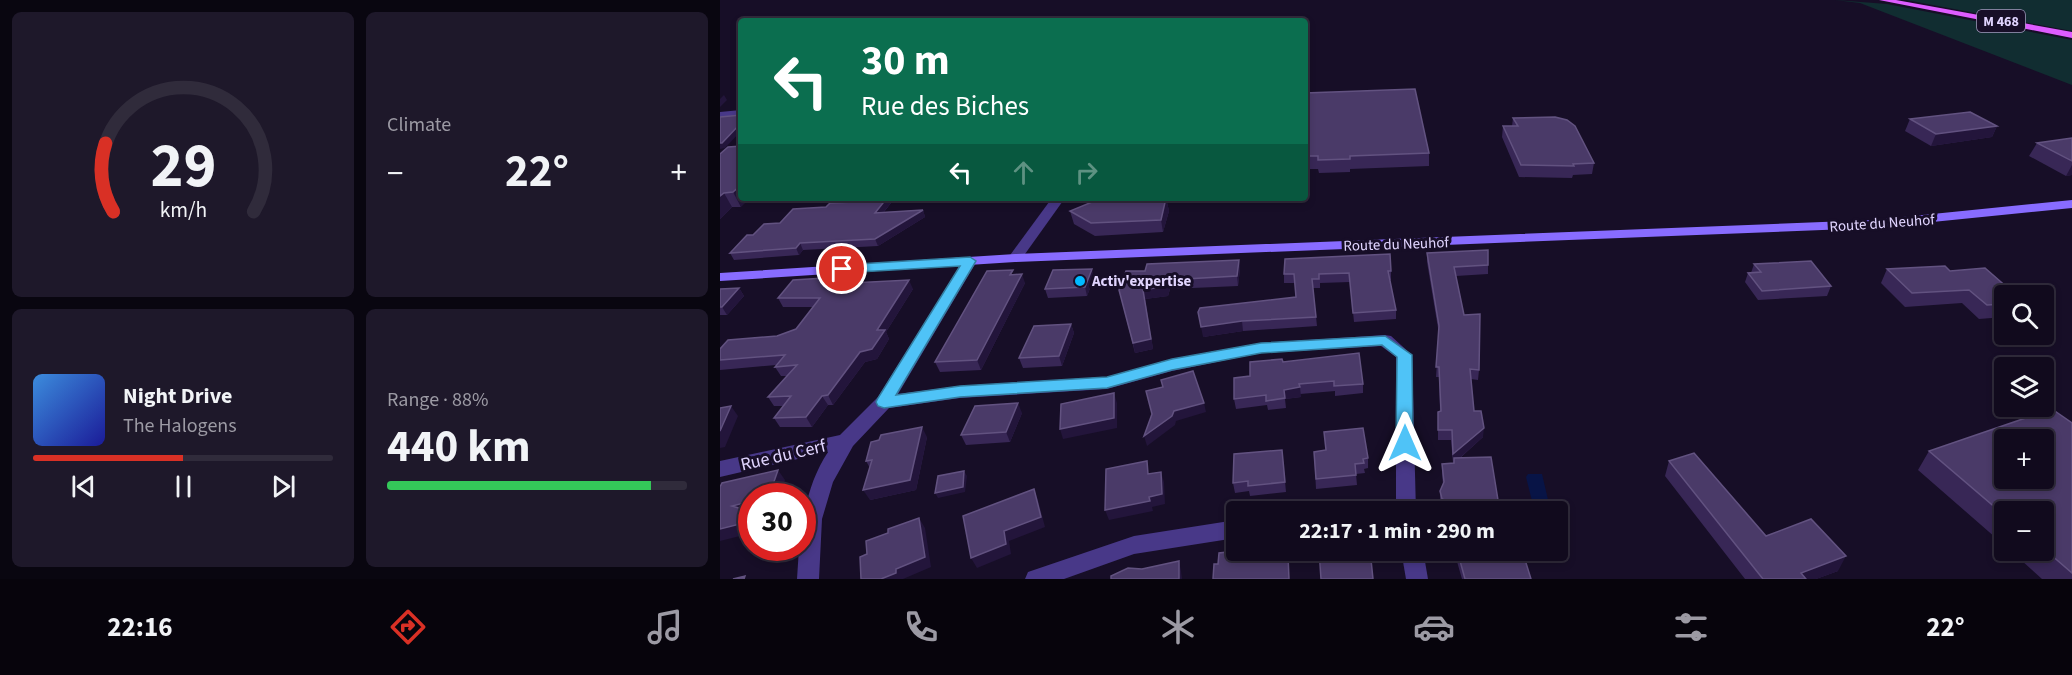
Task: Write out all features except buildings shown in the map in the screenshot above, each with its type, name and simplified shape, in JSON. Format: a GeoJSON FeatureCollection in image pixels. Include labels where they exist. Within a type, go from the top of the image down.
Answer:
{"type":"FeatureCollection","features":[{"type":"Feature","properties":{"kind":"main road","name":"M 468"},"geometry":{"type":"LineString","coordinates":[[1883,0],[2072,34]]}},
{"type":"Feature","properties":{"kind":"street"},"geometry":{"type":"LineString","coordinates":[[720,115],[738,113]]}},
{"type":"Feature","properties":{"kind":"street"},"geometry":{"type":"LineString","coordinates":[[1015,258],[1057,201]]}},
{"type":"Feature","properties":{"kind":"street","name":"Route du Neuhof"},"geometry":{"type":"LineString","coordinates":[[720,277],[1015,258],[1785,229],[1934,220],[2072,204]]}},
{"type":"Feature","properties":{"kind":"street"},"geometry":{"type":"LineString","coordinates":[[808,579],[812,519],[823,482],[846,441],[884,402],[970,261]]}},
{"type":"Feature","properties":{"kind":"street"},"geometry":{"type":"LineString","coordinates":[[884,402],[960,392],[1107,383],[1172,364],[1261,348],[1385,340],[1404,355],[1400,501]]}},
{"type":"Feature","properties":{"kind":"street","name":"Rue du Cerf"},"geometry":{"type":"LineString","coordinates":[[720,469],[846,441]]}},
{"type":"Feature","properties":{"kind":"street"},"geometry":{"type":"LineString","coordinates":[[1036,579],[1134,544],[1226,530]]}},
{"type":"Feature","properties":{"kind":"street"},"geometry":{"type":"LineString","coordinates":[[1414,561],[1417,579]]}},
{"type":"Feature","properties":{"kind":"green space"},"geometry":{"type":"Polygon","coordinates":[[[1835,0],[1887,4],[2072,40],[2072,85],[1860,3],[1835,0]]]}},
{"type":"Feature","properties":{"kind":"green space"},"geometry":{"type":"Polygon","coordinates":[[[1906,0],[2072,0],[2072,31],[1906,0]]]}},
{"type":"Feature","properties":{"kind":"shaded area"},"geometry":{"type":"Polygon","coordinates":[[[1528,474],[1542,474],[1548,501],[1532,501],[1526,477],[1528,474]]]}},
{"type":"Feature","properties":{"kind":"place","name":"Activ'expertise"},"geometry":{"type":"Point","coordinates":[1080,281]}},
{"type":"Feature","properties":{"kind":"route"},"geometry":{"type":"LineString","coordinates":[[842,269],[970,261],[935,314],[884,402],[960,392],[1073,387],[1107,383],[1172,364],[1261,348],[1385,340],[1404,355],[1405,443]]}}]}
